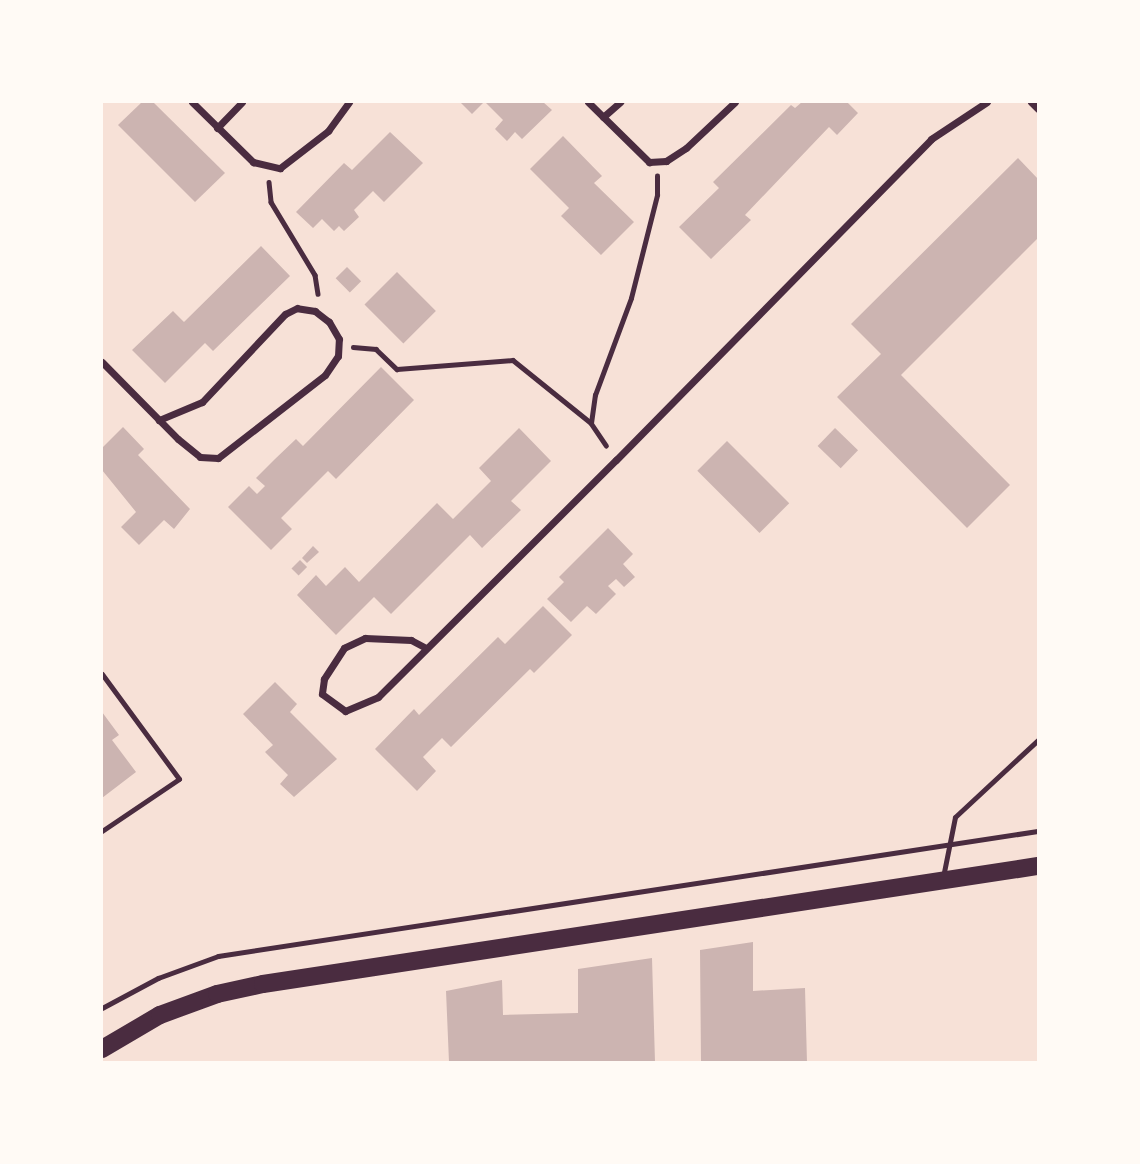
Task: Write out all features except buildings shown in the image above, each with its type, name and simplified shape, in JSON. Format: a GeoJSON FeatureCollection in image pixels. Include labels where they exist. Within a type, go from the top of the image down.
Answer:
{"type":"FeatureCollection","features":[{"type":"Feature","properties":{"kind":"main road"},"geometry":{"type":"LineString","coordinates":[[102,1049],[160,1015],[217,994],[251,987],[1038,866]]}},
{"type":"Feature","properties":{"kind":"street"},"geometry":{"type":"LineString","coordinates":[[192,102],[253,162],[267,168],[292,162],[328,131],[349,102]]}},
{"type":"Feature","properties":{"kind":"street"},"geometry":{"type":"LineString","coordinates":[[217,128],[242,102]]}},
{"type":"Feature","properties":{"kind":"street"},"geometry":{"type":"LineString","coordinates":[[588,102],[649,162],[686,148],[735,102]]}},
{"type":"Feature","properties":{"kind":"street"},"geometry":{"type":"LineString","coordinates":[[603,117],[620,102]]}},
{"type":"Feature","properties":{"kind":"street"},"geometry":{"type":"LineString","coordinates":[[426,648],[411,640],[365,638],[344,648],[324,679],[322,694],[345,711],[361,708],[426,648],[617,460],[931,139],[988,102]]}},
{"type":"Feature","properties":{"kind":"street"},"geometry":{"type":"LineString","coordinates":[[1031,102],[1038,108]]}},
{"type":"Feature","properties":{"kind":"street"},"geometry":{"type":"LineString","coordinates":[[102,362],[159,419],[200,457],[218,457],[325,375],[338,346],[329,322],[315,311],[297,308],[285,314],[202,402],[159,419]]}},
{"type":"Feature","properties":{"kind":"lane"},"geometry":{"type":"LineString","coordinates":[[102,674],[179,779],[102,831]]}},
{"type":"Feature","properties":{"kind":"lane"},"geometry":{"type":"LineString","coordinates":[[943,881],[946,846],[955,817],[972,797],[1038,740]]}},
{"type":"Feature","properties":{"kind":"lane"},"geometry":{"type":"LineString","coordinates":[[102,1008],[158,978],[218,956],[1038,831]]}},
{"type":"Feature","properties":{"kind":"path"},"geometry":{"type":"LineString","coordinates":[[590,423],[595,395],[612,359],[645,247],[657,195],[657,161]]}},
{"type":"Feature","properties":{"kind":"path"},"geometry":{"type":"LineString","coordinates":[[267,168],[271,202],[315,275],[318,290],[315,311]]}},
{"type":"Feature","properties":{"kind":"path"},"geometry":{"type":"LineString","coordinates":[[338,346],[376,349],[397,369],[513,360],[590,423],[617,460]]}}]}
